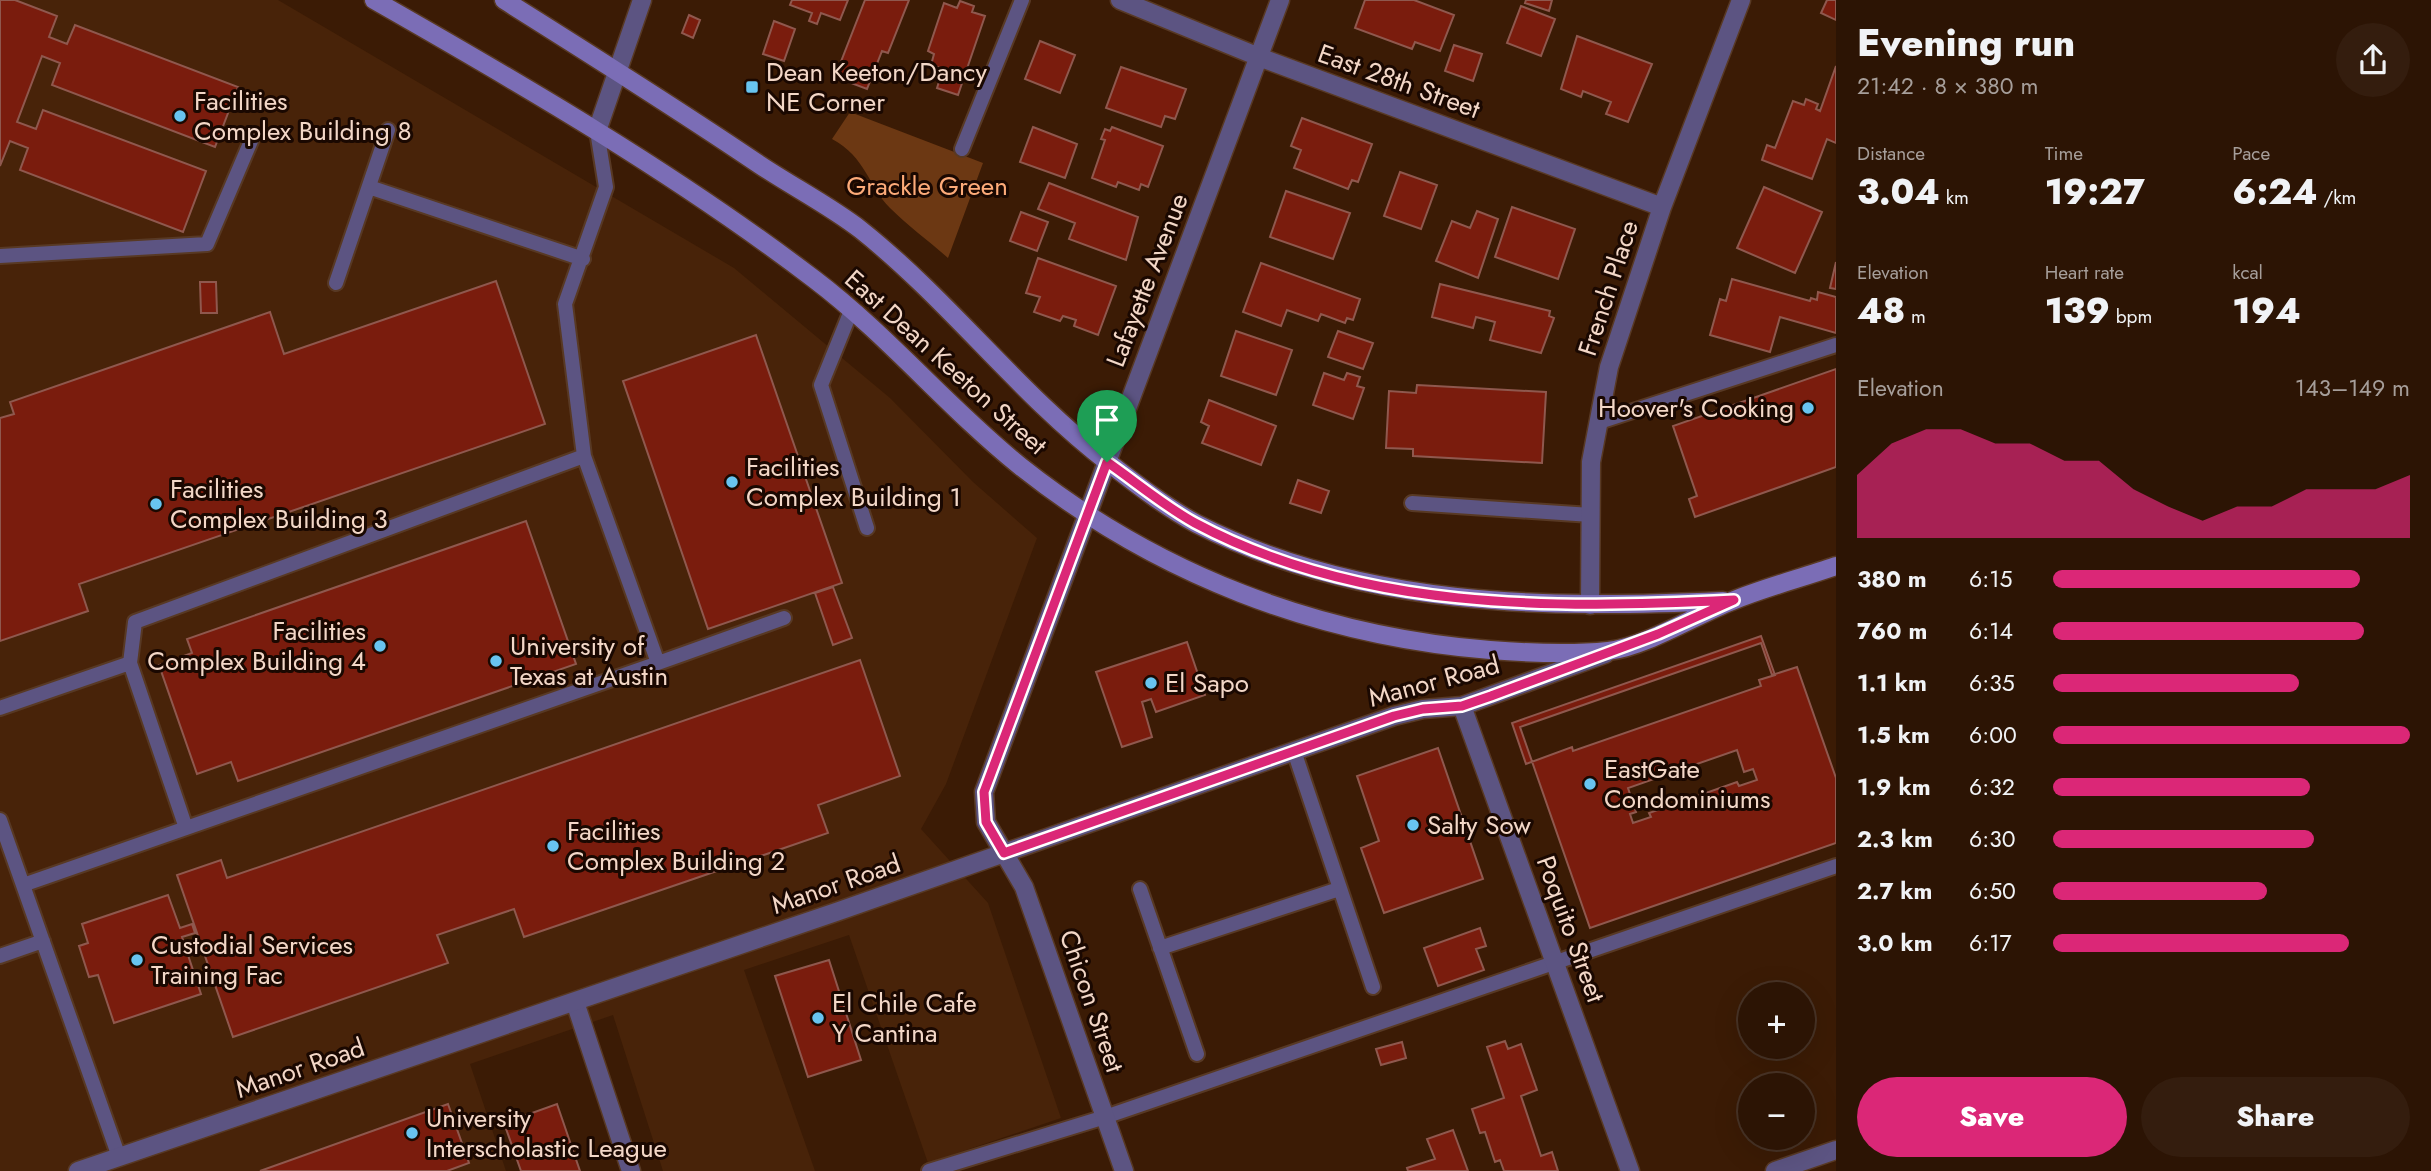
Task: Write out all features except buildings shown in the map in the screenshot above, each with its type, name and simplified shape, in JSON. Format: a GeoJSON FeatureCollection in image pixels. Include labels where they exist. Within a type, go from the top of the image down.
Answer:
{"type":"FeatureCollection","features":[{"type":"Feature","properties":{"kind":"main road","name":"East Dean Keeton Street"},"geometry":{"type":"LineString","coordinates":[[374,0],[597,131],[737,221],[820,284],[1018,464],[1086,515],[1174,566],[1315,621],[1378,635],[1458,647],[1527,653],[1612,651],[1734,600]]}},
{"type":"Feature","properties":{"kind":"main road","name":"East Dean Keeton Street"},"geometry":{"type":"LineString","coordinates":[[504,0],[619,71],[860,229],[920,282],[975,340],[1107,462],[1193,522],[1262,553],[1324,574],[1460,599],[1590,605],[1734,600]]}},
{"type":"Feature","properties":{"kind":"main road"},"geometry":{"type":"LineString","coordinates":[[1734,600],[1836,566]]}},
{"type":"Feature","properties":{"kind":"street"},"geometry":{"type":"LineString","coordinates":[[597,131],[642,0]]}},
{"type":"Feature","properties":{"kind":"street","name":"East 28th Street"},"geometry":{"type":"LineString","coordinates":[[1120,0],[1259,57],[1662,207]]}},
{"type":"Feature","properties":{"kind":"street","name":"Lafayette Avenue"},"geometry":{"type":"LineString","coordinates":[[1004,853],[986,822],[984,792],[1280,0]]}},
{"type":"Feature","properties":{"kind":"street","name":"French Place"},"geometry":{"type":"LineString","coordinates":[[1590,605],[1591,462],[1609,366],[1662,207],[1741,0]]}},
{"type":"Feature","properties":{"kind":"street","name":"Manor Road"},"geometry":{"type":"LineString","coordinates":[[78,1171],[122,1164],[575,1002],[1394,716],[1423,709],[1462,706],[1612,651]]}},
{"type":"Feature","properties":{"kind":"street","name":"Poquito Street"},"geometry":{"type":"LineString","coordinates":[[1462,706],[1630,1171]]}},
{"type":"Feature","properties":{"kind":"street","name":"Chicon Street"},"geometry":{"type":"LineString","coordinates":[[1004,853],[1024,887],[1124,1171]]}},
{"type":"Feature","properties":{"kind":"street"},"geometry":{"type":"LineString","coordinates":[[575,1002],[631,1171]]}},
{"type":"Feature","properties":{"kind":"street"},"geometry":{"type":"LineString","coordinates":[[1775,1171],[1836,1150]]}},
{"type":"Feature","properties":{"kind":"lane"},"geometry":{"type":"LineString","coordinates":[[962,149],[1022,0]]}},
{"type":"Feature","properties":{"kind":"lane"},"geometry":{"type":"LineString","coordinates":[[336,283],[388,130]]}},
{"type":"Feature","properties":{"kind":"lane"},"geometry":{"type":"LineString","coordinates":[[597,131],[606,187],[583,259],[565,304],[584,456],[657,663]]}},
{"type":"Feature","properties":{"kind":"lane"},"geometry":{"type":"LineString","coordinates":[[0,256],[207,244],[251,141]]}},
{"type":"Feature","properties":{"kind":"lane"},"geometry":{"type":"LineString","coordinates":[[369,187],[583,259]]}},
{"type":"Feature","properties":{"kind":"lane"},"geometry":{"type":"LineString","coordinates":[[851,311],[821,385],[867,528]]}},
{"type":"Feature","properties":{"kind":"lane"},"geometry":{"type":"LineString","coordinates":[[1599,422],[1836,345]]}},
{"type":"Feature","properties":{"kind":"lane"},"geometry":{"type":"LineString","coordinates":[[186,828],[130,663],[135,622],[584,456]]}},
{"type":"Feature","properties":{"kind":"lane"},"geometry":{"type":"LineString","coordinates":[[1412,503],[1591,516]]}},
{"type":"Feature","properties":{"kind":"lane"},"geometry":{"type":"LineString","coordinates":[[23,885],[784,618]]}},
{"type":"Feature","properties":{"kind":"lane"},"geometry":{"type":"LineString","coordinates":[[0,708],[130,663]]}},
{"type":"Feature","properties":{"kind":"lane"},"geometry":{"type":"LineString","coordinates":[[1294,751],[1373,987]]}},
{"type":"Feature","properties":{"kind":"lane"},"geometry":{"type":"LineString","coordinates":[[0,820],[122,1164]]}},
{"type":"Feature","properties":{"kind":"lane"},"geometry":{"type":"LineString","coordinates":[[929,1171],[1105,1117],[1836,866]]}},
{"type":"Feature","properties":{"kind":"lane"},"geometry":{"type":"LineString","coordinates":[[1160,948],[1339,888]]}},
{"type":"Feature","properties":{"kind":"lane"},"geometry":{"type":"LineString","coordinates":[[1140,889],[1197,1054]]}},
{"type":"Feature","properties":{"kind":"lane"},"geometry":{"type":"LineString","coordinates":[[0,956],[43,941]]}},
{"type":"Feature","properties":{"kind":"shaded area","name":"University of Texas at Austin"},"geometry":{"type":"Polygon","coordinates":[[[0,0],[278,0],[734,268],[890,398],[973,482],[1037,538],[946,784],[921,829],[988,903],[1061,1118],[928,1163],[849,935],[744,970],[815,1171],[663,1171],[613,1015],[470,1064],[506,1171],[0,1171],[0,0]]]}},
{"type":"Feature","properties":{"kind":"green space","name":"Grackle Green"},"geometry":{"type":"Polygon","coordinates":[[[850,112],[983,163],[948,258],[890,208],[852,154],[832,139],[850,112]]]}},
{"type":"Feature","properties":{"kind":"place","name":"Dean Keeton/Dancy NE Corner"},"geometry":{"type":"Point","coordinates":[752,87]}},
{"type":"Feature","properties":{"kind":"place","name":"Facilities Complex Building 8"},"geometry":{"type":"Point","coordinates":[180,116]}},
{"type":"Feature","properties":{"kind":"place","name":"Hoover's Cooking"},"geometry":{"type":"Point","coordinates":[1808,408]}},
{"type":"Feature","properties":{"kind":"place","name":"Facilities Complex Building 1"},"geometry":{"type":"Point","coordinates":[732,482]}},
{"type":"Feature","properties":{"kind":"place","name":"Facilities Complex Building 3"},"geometry":{"type":"Point","coordinates":[156,504]}},
{"type":"Feature","properties":{"kind":"place","name":"Facilities Complex Building 4"},"geometry":{"type":"Point","coordinates":[380,646]}},
{"type":"Feature","properties":{"kind":"place","name":"University of Texas at Austin"},"geometry":{"type":"Point","coordinates":[496,661]}},
{"type":"Feature","properties":{"kind":"place","name":"El Sapo"},"geometry":{"type":"Point","coordinates":[1151,683]}},
{"type":"Feature","properties":{"kind":"place","name":"EastGate Condominiums"},"geometry":{"type":"Point","coordinates":[1590,784]}},
{"type":"Feature","properties":{"kind":"place","name":"Salty Sow"},"geometry":{"type":"Point","coordinates":[1413,825]}},
{"type":"Feature","properties":{"kind":"place","name":"Facilities Complex Building 2"},"geometry":{"type":"Point","coordinates":[553,846]}},
{"type":"Feature","properties":{"kind":"place","name":"Custodial Services Training Fac"},"geometry":{"type":"Point","coordinates":[137,960]}},
{"type":"Feature","properties":{"kind":"place","name":"El Chile Cafe Y Cantina"},"geometry":{"type":"Point","coordinates":[818,1018]}},
{"type":"Feature","properties":{"kind":"place","name":"University Interscholastic League"},"geometry":{"type":"Point","coordinates":[412,1133]}},
{"type":"Feature","properties":{"kind":"route"},"geometry":{"type":"LineString","coordinates":[[1107,462],[1193,522],[1262,553],[1324,574],[1390,589],[1460,599],[1590,605],[1734,600],[1658,634],[1491,696],[1462,706],[1423,709],[1394,716],[1004,853],[986,822],[984,792],[1107,462]]}}]}
